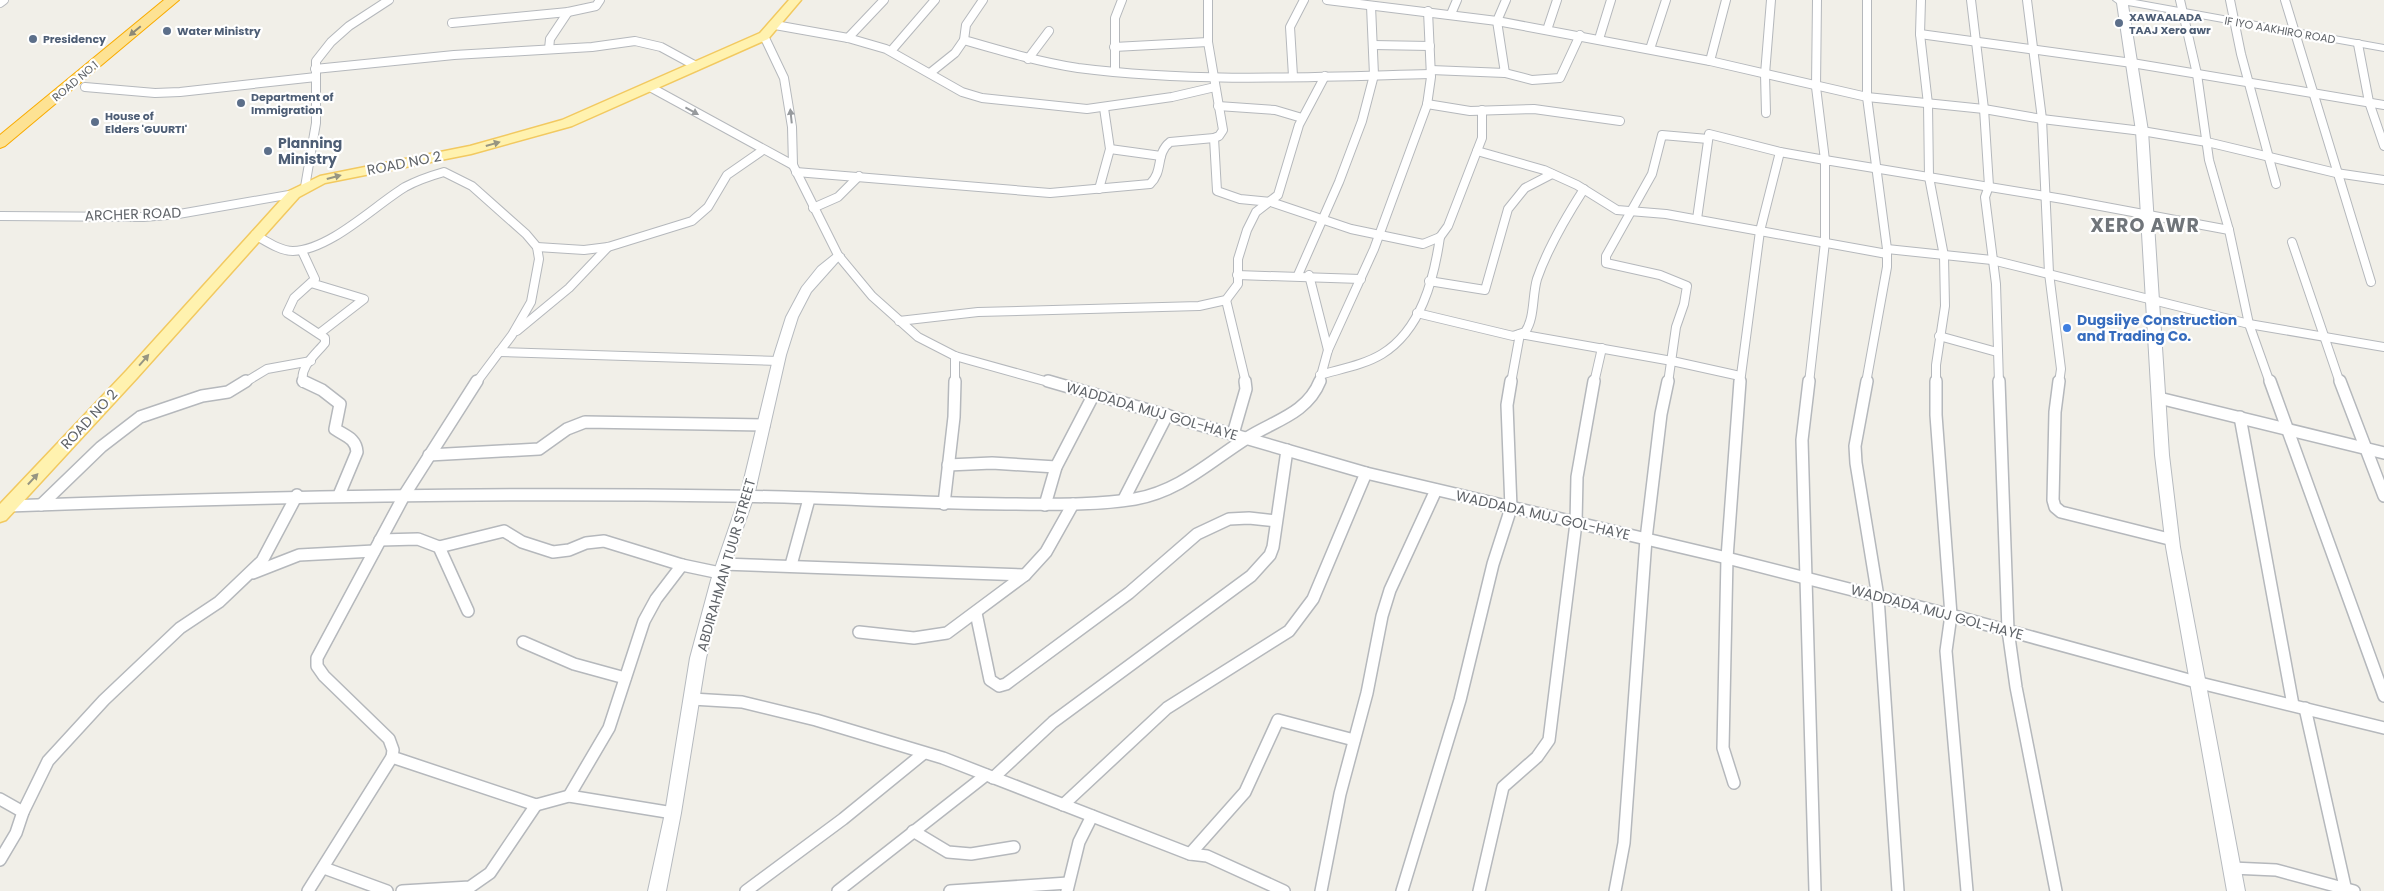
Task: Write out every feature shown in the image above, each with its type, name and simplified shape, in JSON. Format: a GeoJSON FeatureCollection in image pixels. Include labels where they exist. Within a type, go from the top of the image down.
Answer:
{"type":"FeatureCollection","features":[{"type":"Feature","properties":{"kind":"highway","name":"ROAD NO.1"},"geometry":{"type":"LineString","coordinates":[[0,143],[172,0]]}},
{"type":"Feature","properties":{"kind":"main road","name":"ROAD NO 2"},"geometry":{"type":"LineString","coordinates":[[4,511],[132,374],[255,234],[299,190],[344,174],[471,150],[567,123],[764,36],[795,0]]}},
{"type":"Feature","properties":{"kind":"main road"},"geometry":{"type":"LineString","coordinates":[[2121,0],[2142,131],[2154,299],[2162,455],[2173,540],[2236,891]]}},
{"type":"Feature","properties":{"kind":"main road","name":"ARCHER ROAD"},"geometry":{"type":"LineString","coordinates":[[0,216],[144,217],[179,214],[299,190]]}},
{"type":"Feature","properties":{"kind":"main road","name":"ABDIRAHMAN TUUR STREET"},"geometry":{"type":"LineString","coordinates":[[657,891],[673,813],[698,658],[722,569],[747,496],[779,361],[792,317],[806,290],[822,270],[838,256]]}},
{"type":"Feature","properties":{"kind":"street"},"geometry":{"type":"LineString","coordinates":[[0,3],[4,0]]}},
{"type":"Feature","properties":{"kind":"street"},"geometry":{"type":"LineString","coordinates":[[299,190],[316,123],[316,61],[331,42],[388,0]]}},
{"type":"Feature","properties":{"kind":"street"},"geometry":{"type":"LineString","coordinates":[[452,23],[568,12],[596,6],[600,0]]}},
{"type":"Feature","properties":{"kind":"street"},"geometry":{"type":"LineString","coordinates":[[848,38],[884,0]]}},
{"type":"Feature","properties":{"kind":"street"},"geometry":{"type":"LineString","coordinates":[[891,51],[935,0]]}},
{"type":"Feature","properties":{"kind":"street"},"geometry":{"type":"LineString","coordinates":[[930,73],[955,54],[964,40],[966,25],[983,0]]}},
{"type":"Feature","properties":{"kind":"street"},"geometry":{"type":"LineString","coordinates":[[1115,72],[1115,18],[1122,0]]}},
{"type":"Feature","properties":{"kind":"street"},"geometry":{"type":"LineString","coordinates":[[650,87],[795,169],[1050,193],[1099,189],[1155,181],[1162,149],[1170,142],[1214,138],[1219,136],[1223,130],[1208,42],[1208,0]]}},
{"type":"Feature","properties":{"kind":"street"},"geometry":{"type":"LineString","coordinates":[[1293,76],[1290,27],[1304,0]]}},
{"type":"Feature","properties":{"kind":"street"},"geometry":{"type":"LineString","coordinates":[[1327,0],[1371,6],[1394,3],[1428,11],[1580,35],[1710,61],[1816,87],[1867,97],[1984,109],[2042,119],[2142,131],[2207,142],[2270,159],[2336,173],[2384,180]]}},
{"type":"Feature","properties":{"kind":"street"},"geometry":{"type":"LineString","coordinates":[[1451,14],[1457,0]]}},
{"type":"Feature","properties":{"kind":"street"},"geometry":{"type":"LineString","coordinates":[[1505,73],[1497,21],[1506,0]]}},
{"type":"Feature","properties":{"kind":"street"},"geometry":{"type":"LineString","coordinates":[[1546,30],[1557,0]]}},
{"type":"Feature","properties":{"kind":"street"},"geometry":{"type":"LineString","coordinates":[[1599,39],[1611,0]]}},
{"type":"Feature","properties":{"kind":"street"},"geometry":{"type":"LineString","coordinates":[[1650,49],[1666,0]]}},
{"type":"Feature","properties":{"kind":"street"},"geometry":{"type":"LineString","coordinates":[[1710,61],[1726,0]]}},
{"type":"Feature","properties":{"kind":"street"},"geometry":{"type":"LineString","coordinates":[[1766,113],[1766,75],[1771,0]]}},
{"type":"Feature","properties":{"kind":"street"},"geometry":{"type":"LineString","coordinates":[[1815,891],[1802,440],[1825,242],[1824,160],[1816,87],[1817,0]]}},
{"type":"Feature","properties":{"kind":"street"},"geometry":{"type":"LineString","coordinates":[[1867,0],[1867,97],[1887,252],[1887,267],[1855,446],[1856,463],[1878,597],[1898,891]]}},
{"type":"Feature","properties":{"kind":"street"},"geometry":{"type":"LineString","coordinates":[[1921,0],[1920,34],[1928,104],[1929,177],[1944,256],[1945,306],[1936,366],[1937,450],[1951,615],[1946,651],[1967,891]]}},
{"type":"Feature","properties":{"kind":"street"},"geometry":{"type":"LineString","coordinates":[[1971,0],[1974,42],[1984,109],[1989,186],[1985,198],[1996,284],[2008,630],[2016,687],[2056,891]]}},
{"type":"Feature","properties":{"kind":"street"},"geometry":{"type":"LineString","coordinates":[[2027,0],[2042,119],[2049,273],[2061,369],[2054,438],[2053,500],[2055,507],[2061,512],[2173,540]]}},
{"type":"Feature","properties":{"kind":"street","name":"IF IYO AAKHIRO ROAD"},"geometry":{"type":"LineString","coordinates":[[2121,0],[2384,48]]}},
{"type":"Feature","properties":{"kind":"street"},"geometry":{"type":"LineString","coordinates":[[2180,0],[2181,11],[2198,74],[2209,160],[2229,230],[2250,324],[2384,696]]}},
{"type":"Feature","properties":{"kind":"street"},"geometry":{"type":"LineString","coordinates":[[2230,0],[2241,54],[2276,184]]}},
{"type":"Feature","properties":{"kind":"street"},"geometry":{"type":"LineString","coordinates":[[2285,0],[2314,92],[2336,173],[2371,282]]}},
{"type":"Feature","properties":{"kind":"street"},"geometry":{"type":"LineString","coordinates":[[1298,275],[1323,220],[1362,121],[1374,75],[1371,6]]}},
{"type":"Feature","properties":{"kind":"street"},"geometry":{"type":"LineString","coordinates":[[4,511],[41,505],[297,495],[542,493],[747,496],[944,504],[1045,505],[1148,497],[1172,488],[1199,474],[1245,439],[1294,412],[1308,402],[1316,391],[1328,350],[1379,235],[1427,104],[1430,72],[1428,11]]}},
{"type":"Feature","properties":{"kind":"street"},"geometry":{"type":"LineString","coordinates":[[548,49],[550,39],[568,12]]}},
{"type":"Feature","properties":{"kind":"street"},"geometry":{"type":"LineString","coordinates":[[775,25],[848,38],[891,51],[962,92],[982,98],[1087,109],[1172,97],[1215,87]]}},
{"type":"Feature","properties":{"kind":"street"},"geometry":{"type":"LineString","coordinates":[[1028,59],[1049,31]]}},
{"type":"Feature","properties":{"kind":"street"},"geometry":{"type":"LineString","coordinates":[[1920,34],[2132,63],[2384,105]]}},
{"type":"Feature","properties":{"kind":"street"},"geometry":{"type":"LineString","coordinates":[[964,40],[1004,54],[1115,72],[1214,78],[1430,72],[1505,73],[1525,80],[1543,81],[1560,78],[1580,35]]}},
{"type":"Feature","properties":{"kind":"street"},"geometry":{"type":"LineString","coordinates":[[764,36],[784,78],[790,101],[795,169]]}},
{"type":"Feature","properties":{"kind":"street"},"geometry":{"type":"LineString","coordinates":[[85,87],[172,92],[218,89],[316,73],[548,49],[647,42],[696,66]]}},
{"type":"Feature","properties":{"kind":"street"},"geometry":{"type":"LineString","coordinates":[[1114,47],[1208,42]]}},
{"type":"Feature","properties":{"kind":"street"},"geometry":{"type":"LineString","coordinates":[[2358,44],[2369,102],[2384,146]]}},
{"type":"Feature","properties":{"kind":"street"},"geometry":{"type":"LineString","coordinates":[[1373,45],[1430,46]]}},
{"type":"Feature","properties":{"kind":"street"},"geometry":{"type":"LineString","coordinates":[[899,321],[978,312],[1198,306],[1226,300],[1238,284],[1238,259],[1256,212],[1278,195],[1302,118],[1326,76]]}},
{"type":"Feature","properties":{"kind":"street"},"geometry":{"type":"LineString","coordinates":[[1427,104],[1470,111],[1534,109],[1620,121]]}},
{"type":"Feature","properties":{"kind":"street"},"geometry":{"type":"LineString","coordinates":[[1218,106],[1275,110],[1302,118]]}},
{"type":"Feature","properties":{"kind":"street"},"geometry":{"type":"LineString","coordinates":[[1099,189],[1110,149],[1104,108]]}},
{"type":"Feature","properties":{"kind":"street"},"geometry":{"type":"LineString","coordinates":[[1320,375],[1381,354],[1397,341],[1417,313],[1438,255],[1440,237],[1448,226],[1482,138],[1482,110]]}},
{"type":"Feature","properties":{"kind":"street"},"geometry":{"type":"LineString","coordinates":[[1697,219],[1709,134],[1780,152],[1877,170],[1989,186],[2229,230]]}},
{"type":"Feature","properties":{"kind":"street"},"geometry":{"type":"LineString","coordinates":[[1615,891],[1624,843],[1646,539],[1661,414],[1672,361],[1676,327],[1684,304],[1686,286],[1660,275],[1606,263],[1606,256],[1652,174],[1662,135],[1708,139]]}},
{"type":"Feature","properties":{"kind":"street"},"geometry":{"type":"LineString","coordinates":[[1214,138],[1217,191],[1240,199],[1271,202],[1350,229],[1379,235],[1423,244],[1440,237]]}},
{"type":"Feature","properties":{"kind":"street"},"geometry":{"type":"LineString","coordinates":[[1110,149],[1161,156]]}},
{"type":"Feature","properties":{"kind":"street"},"geometry":{"type":"LineString","coordinates":[[537,247],[584,250],[608,247],[692,220],[708,207],[727,175],[763,150]]}},
{"type":"Feature","properties":{"kind":"street"},"geometry":{"type":"LineString","coordinates":[[1477,151],[1524,163],[1552,174],[1584,189],[1617,210],[1633,210],[1697,219],[1887,252],[1965,256],[1992,260],[2250,324],[2384,346]]}},
{"type":"Feature","properties":{"kind":"street"},"geometry":{"type":"LineString","coordinates":[[1734,783],[1724,748],[1727,558],[1740,376],[1760,231],[1780,152]]}},
{"type":"Feature","properties":{"kind":"street","name":"WADDADA MUJ GOL-HAYE"},"geometry":{"type":"LineString","coordinates":[[795,169],[838,256],[872,296],[927,343],[955,356],[1094,394],[1366,473],[1807,578],[2008,630],[2200,683],[2384,728]]}},
{"type":"Feature","properties":{"kind":"street"},"geometry":{"type":"LineString","coordinates":[[255,234],[287,250],[302,250],[325,240],[406,186],[423,177],[444,172],[472,186],[526,234],[537,247],[539,259],[531,302],[512,335],[467,394],[405,494],[322,645],[317,658],[317,666],[324,676],[389,739],[393,750],[392,757],[308,891]]}},
{"type":"Feature","properties":{"kind":"street"},"geometry":{"type":"LineString","coordinates":[[1430,281],[1485,290],[1492,272],[1505,211],[1515,197],[1525,188],[1552,174]]}},
{"type":"Feature","properties":{"kind":"street"},"geometry":{"type":"LineString","coordinates":[[813,208],[838,197],[859,176]]}},
{"type":"Feature","properties":{"kind":"street"},"geometry":{"type":"LineString","coordinates":[[1417,313],[1513,336],[1527,329],[1533,293],[1555,236],[1584,189]]}},
{"type":"Feature","properties":{"kind":"street"},"geometry":{"type":"LineString","coordinates":[[2292,242],[2323,337],[2384,496]]}},
{"type":"Feature","properties":{"kind":"street"},"geometry":{"type":"LineString","coordinates":[[512,335],[569,288],[608,247]]}},
{"type":"Feature","properties":{"kind":"street"},"geometry":{"type":"LineString","coordinates":[[302,250],[315,275],[315,279],[292,300],[288,306],[287,313],[325,338],[325,343],[301,372],[303,383],[322,390],[340,404],[336,429],[350,437],[357,446],[357,452],[339,495]]}},
{"type":"Feature","properties":{"kind":"street"},"geometry":{"type":"LineString","coordinates":[[1237,275],[1310,275],[1361,279]]}},
{"type":"Feature","properties":{"kind":"street"},"geometry":{"type":"LineString","coordinates":[[1310,275],[1328,350]]}},
{"type":"Feature","properties":{"kind":"street"},"geometry":{"type":"LineString","coordinates":[[311,283],[364,299],[320,333]]}},
{"type":"Feature","properties":{"kind":"street"},"geometry":{"type":"LineString","coordinates":[[1226,300],[1245,374],[1246,389],[1233,434]]}},
{"type":"Feature","properties":{"kind":"street"},"geometry":{"type":"LineString","coordinates":[[1520,334],[1672,361],[1740,376]]}},
{"type":"Feature","properties":{"kind":"street"},"geometry":{"type":"LineString","coordinates":[[1402,891],[1460,700],[1493,564],[1511,508],[1507,405],[1520,334]]}},
{"type":"Feature","properties":{"kind":"street"},"geometry":{"type":"LineString","coordinates":[[1939,336],[1997,352]]}},
{"type":"Feature","properties":{"kind":"street"},"geometry":{"type":"LineString","coordinates":[[1479,891],[1503,787],[1537,757],[1549,740],[1576,523],[1577,477],[1587,413],[1602,348]]}},
{"type":"Feature","properties":{"kind":"street"},"geometry":{"type":"LineString","coordinates":[[499,352],[779,361]]}},
{"type":"Feature","properties":{"kind":"street"},"geometry":{"type":"LineString","coordinates":[[944,504],[954,417],[955,356]]}},
{"type":"Feature","properties":{"kind":"street"},"geometry":{"type":"LineString","coordinates":[[41,505],[101,447],[140,417],[202,396],[228,392],[268,369],[311,361]]}},
{"type":"Feature","properties":{"kind":"street"},"geometry":{"type":"LineString","coordinates":[[1045,505],[1056,467],[1094,394]]}},
{"type":"Feature","properties":{"kind":"street"},"geometry":{"type":"LineString","coordinates":[[2159,398],[2384,454]]}},
{"type":"Feature","properties":{"kind":"street"},"geometry":{"type":"LineString","coordinates":[[1124,499],[1166,415]]}},
{"type":"Feature","properties":{"kind":"street"},"geometry":{"type":"LineString","coordinates":[[2240,418],[2299,707],[2348,890]]}},
{"type":"Feature","properties":{"kind":"street"},"geometry":{"type":"LineString","coordinates":[[429,455],[539,449],[554,440],[569,426],[585,422],[764,425]]}},
{"type":"Feature","properties":{"kind":"street"},"geometry":{"type":"LineString","coordinates":[[838,891],[913,831],[989,776],[1053,722],[1251,576],[1270,555],[1287,450]]}},
{"type":"Feature","properties":{"kind":"street"},"geometry":{"type":"LineString","coordinates":[[948,465],[992,463],[1056,467]]}},
{"type":"Feature","properties":{"kind":"street"},"geometry":{"type":"LineString","coordinates":[[1063,805],[1167,708],[1289,631],[1313,599],[1366,473]]}},
{"type":"Feature","properties":{"kind":"street"},"geometry":{"type":"LineString","coordinates":[[1321,891],[1340,794],[1367,693],[1382,616],[1387,599],[1436,490]]}},
{"type":"Feature","properties":{"kind":"street"},"geometry":{"type":"LineString","coordinates":[[0,860],[16,833],[23,812],[48,761],[74,731],[180,628],[219,602],[262,560],[297,495]]}},
{"type":"Feature","properties":{"kind":"street"},"geometry":{"type":"LineString","coordinates":[[791,566],[809,499]]}},
{"type":"Feature","properties":{"kind":"street"},"geometry":{"type":"LineString","coordinates":[[859,632],[921,639],[933,638],[947,633],[976,614],[1025,576],[1046,552],[1073,504]]}},
{"type":"Feature","properties":{"kind":"street"},"geometry":{"type":"LineString","coordinates":[[976,614],[990,680],[999,686],[1006,684],[1044,653],[1130,592],[1190,539],[1223,521],[1242,518],[1276,521]]}},
{"type":"Feature","properties":{"kind":"street"},"geometry":{"type":"LineString","coordinates":[[439,547],[504,531],[522,542],[553,552],[569,550],[586,543],[604,542],[682,565],[722,569],[791,566],[1025,576]]}},
{"type":"Feature","properties":{"kind":"street"},"geometry":{"type":"LineString","coordinates":[[380,540],[421,539],[432,541],[439,547],[468,611]]}},
{"type":"Feature","properties":{"kind":"street"},"geometry":{"type":"LineString","coordinates":[[247,576],[298,555],[374,551]]}},
{"type":"Feature","properties":{"kind":"street"},"geometry":{"type":"LineString","coordinates":[[569,796],[609,728],[644,621],[656,599],[682,565]]}},
{"type":"Feature","properties":{"kind":"street"},"geometry":{"type":"LineString","coordinates":[[523,642],[574,664],[625,678]]}},
{"type":"Feature","properties":{"kind":"street"},"geometry":{"type":"LineString","coordinates":[[692,699],[742,702],[816,720],[924,754],[989,776],[1190,854],[1207,856],[1284,891]]}},
{"type":"Feature","properties":{"kind":"street"},"geometry":{"type":"LineString","coordinates":[[1190,854],[1245,792],[1278,720],[1354,740]]}},
{"type":"Feature","properties":{"kind":"street"},"geometry":{"type":"LineString","coordinates":[[746,891],[924,754]]}},
{"type":"Feature","properties":{"kind":"street"},"geometry":{"type":"LineString","coordinates":[[392,757],[536,805],[569,796],[673,813]]}},
{"type":"Feature","properties":{"kind":"street"},"geometry":{"type":"LineString","coordinates":[[0,799],[23,812]]}},
{"type":"Feature","properties":{"kind":"street"},"geometry":{"type":"LineString","coordinates":[[402,891],[470,887],[490,873],[536,805]]}},
{"type":"Feature","properties":{"kind":"street"},"geometry":{"type":"LineString","coordinates":[[950,891],[1068,887],[1079,842],[1092,816]]}},
{"type":"Feature","properties":{"kind":"street"},"geometry":{"type":"LineString","coordinates":[[913,831],[948,852],[972,854],[1014,847]]}},
{"type":"Feature","properties":{"kind":"street"},"geometry":{"type":"LineString","coordinates":[[324,868],[387,891]]}},
{"type":"Feature","properties":{"kind":"street"},"geometry":{"type":"LineString","coordinates":[[2232,868],[2276,870],[2348,890]]}},
{"type":"Feature","properties":{"kind":"place","name":"XAWAALADA TAAJ Xero awr"},"geometry":{"type":"Point","coordinates":[2119,23]}},
{"type":"Feature","properties":{"kind":"place","name":"Water Ministry"},"geometry":{"type":"Point","coordinates":[167,31]}},
{"type":"Feature","properties":{"kind":"place","name":"Presidency"},"geometry":{"type":"Point","coordinates":[33,39]}},
{"type":"Feature","properties":{"kind":"place","name":"Department of Immigration"},"geometry":{"type":"Point","coordinates":[241,103]}},
{"type":"Feature","properties":{"kind":"place","name":"House of Elders 'GUURTI'"},"geometry":{"type":"Point","coordinates":[95,122]}},
{"type":"Feature","properties":{"kind":"place","name":"Planning Ministry"},"geometry":{"type":"Point","coordinates":[268,151]}},
{"type":"Feature","properties":{"kind":"place","name":"Dugsiiye Construction and Trading Co."},"geometry":{"type":"Point","coordinates":[2067,328]}},
{"type":"Feature","properties":{"kind":"district","name":"XERO AWR"},"geometry":{"type":"Point","coordinates":[2145,225]}}]}
